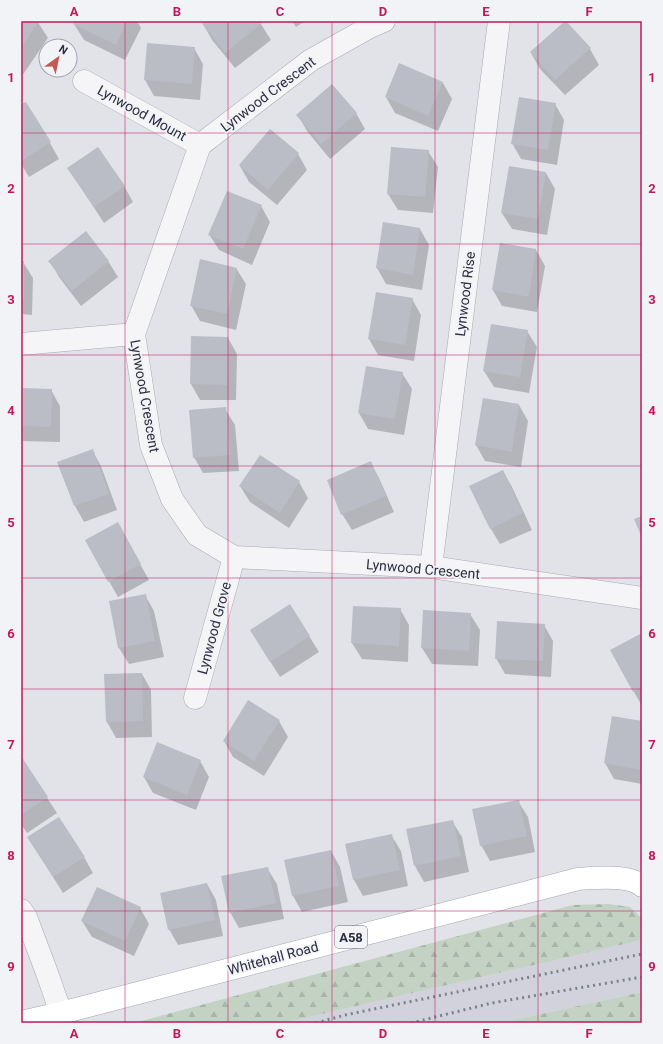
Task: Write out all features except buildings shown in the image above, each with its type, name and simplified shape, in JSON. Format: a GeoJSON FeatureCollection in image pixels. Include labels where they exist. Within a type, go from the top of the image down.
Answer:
{"type":"FeatureCollection","features":[{"type":"Feature","properties":{"kind":"main road","name":"Whitehall Road"},"geometry":{"type":"LineString","coordinates":[[21,1022],[61,1013],[578,879],[607,878],[641,882]]}},
{"type":"Feature","properties":{"kind":"street","name":"Lynwood Crescent"},"geometry":{"type":"LineString","coordinates":[[384,21],[370,27],[311,60],[200,145],[134,334],[151,445],[172,499],[197,535],[234,558],[431,567],[642,598]]}},
{"type":"Feature","properties":{"kind":"street","name":"Lynwood Rise"},"geometry":{"type":"LineString","coordinates":[[431,567],[499,21]]}},
{"type":"Feature","properties":{"kind":"street","name":"Lynwood Mount"},"geometry":{"type":"LineString","coordinates":[[84,81],[200,145]]}},
{"type":"Feature","properties":{"kind":"street"},"geometry":{"type":"LineString","coordinates":[[21,344],[134,334]]}},
{"type":"Feature","properties":{"kind":"street","name":"Lynwood Grove"},"geometry":{"type":"LineString","coordinates":[[195,698],[234,558]]}},
{"type":"Feature","properties":{"kind":"street"},"geometry":{"type":"LineString","coordinates":[[21,910],[26,917],[61,1013]]}},
{"type":"Feature","properties":{"kind":"shaded area"},"geometry":{"type":"Polygon","coordinates":[[[642,940],[642,992],[500,1023],[283,1023],[642,940]]]}},
{"type":"Feature","properties":{"kind":"green space"},"geometry":{"type":"Polygon","coordinates":[[[608,904],[630,907],[642,918],[642,940],[283,1023],[134,1023],[573,905],[608,904]]]}},
{"type":"Feature","properties":{"kind":"green space"},"geometry":{"type":"Polygon","coordinates":[[[642,992],[642,1021],[634,1023],[500,1023],[642,992]]]}},
{"type":"Feature","properties":{"kind":"railway"},"geometry":{"type":"LineString","coordinates":[[316,1023],[345,1015],[642,954]]}},
{"type":"Feature","properties":{"kind":"railway"},"geometry":{"type":"LineString","coordinates":[[411,1023],[492,1003],[642,977]]}}]}
